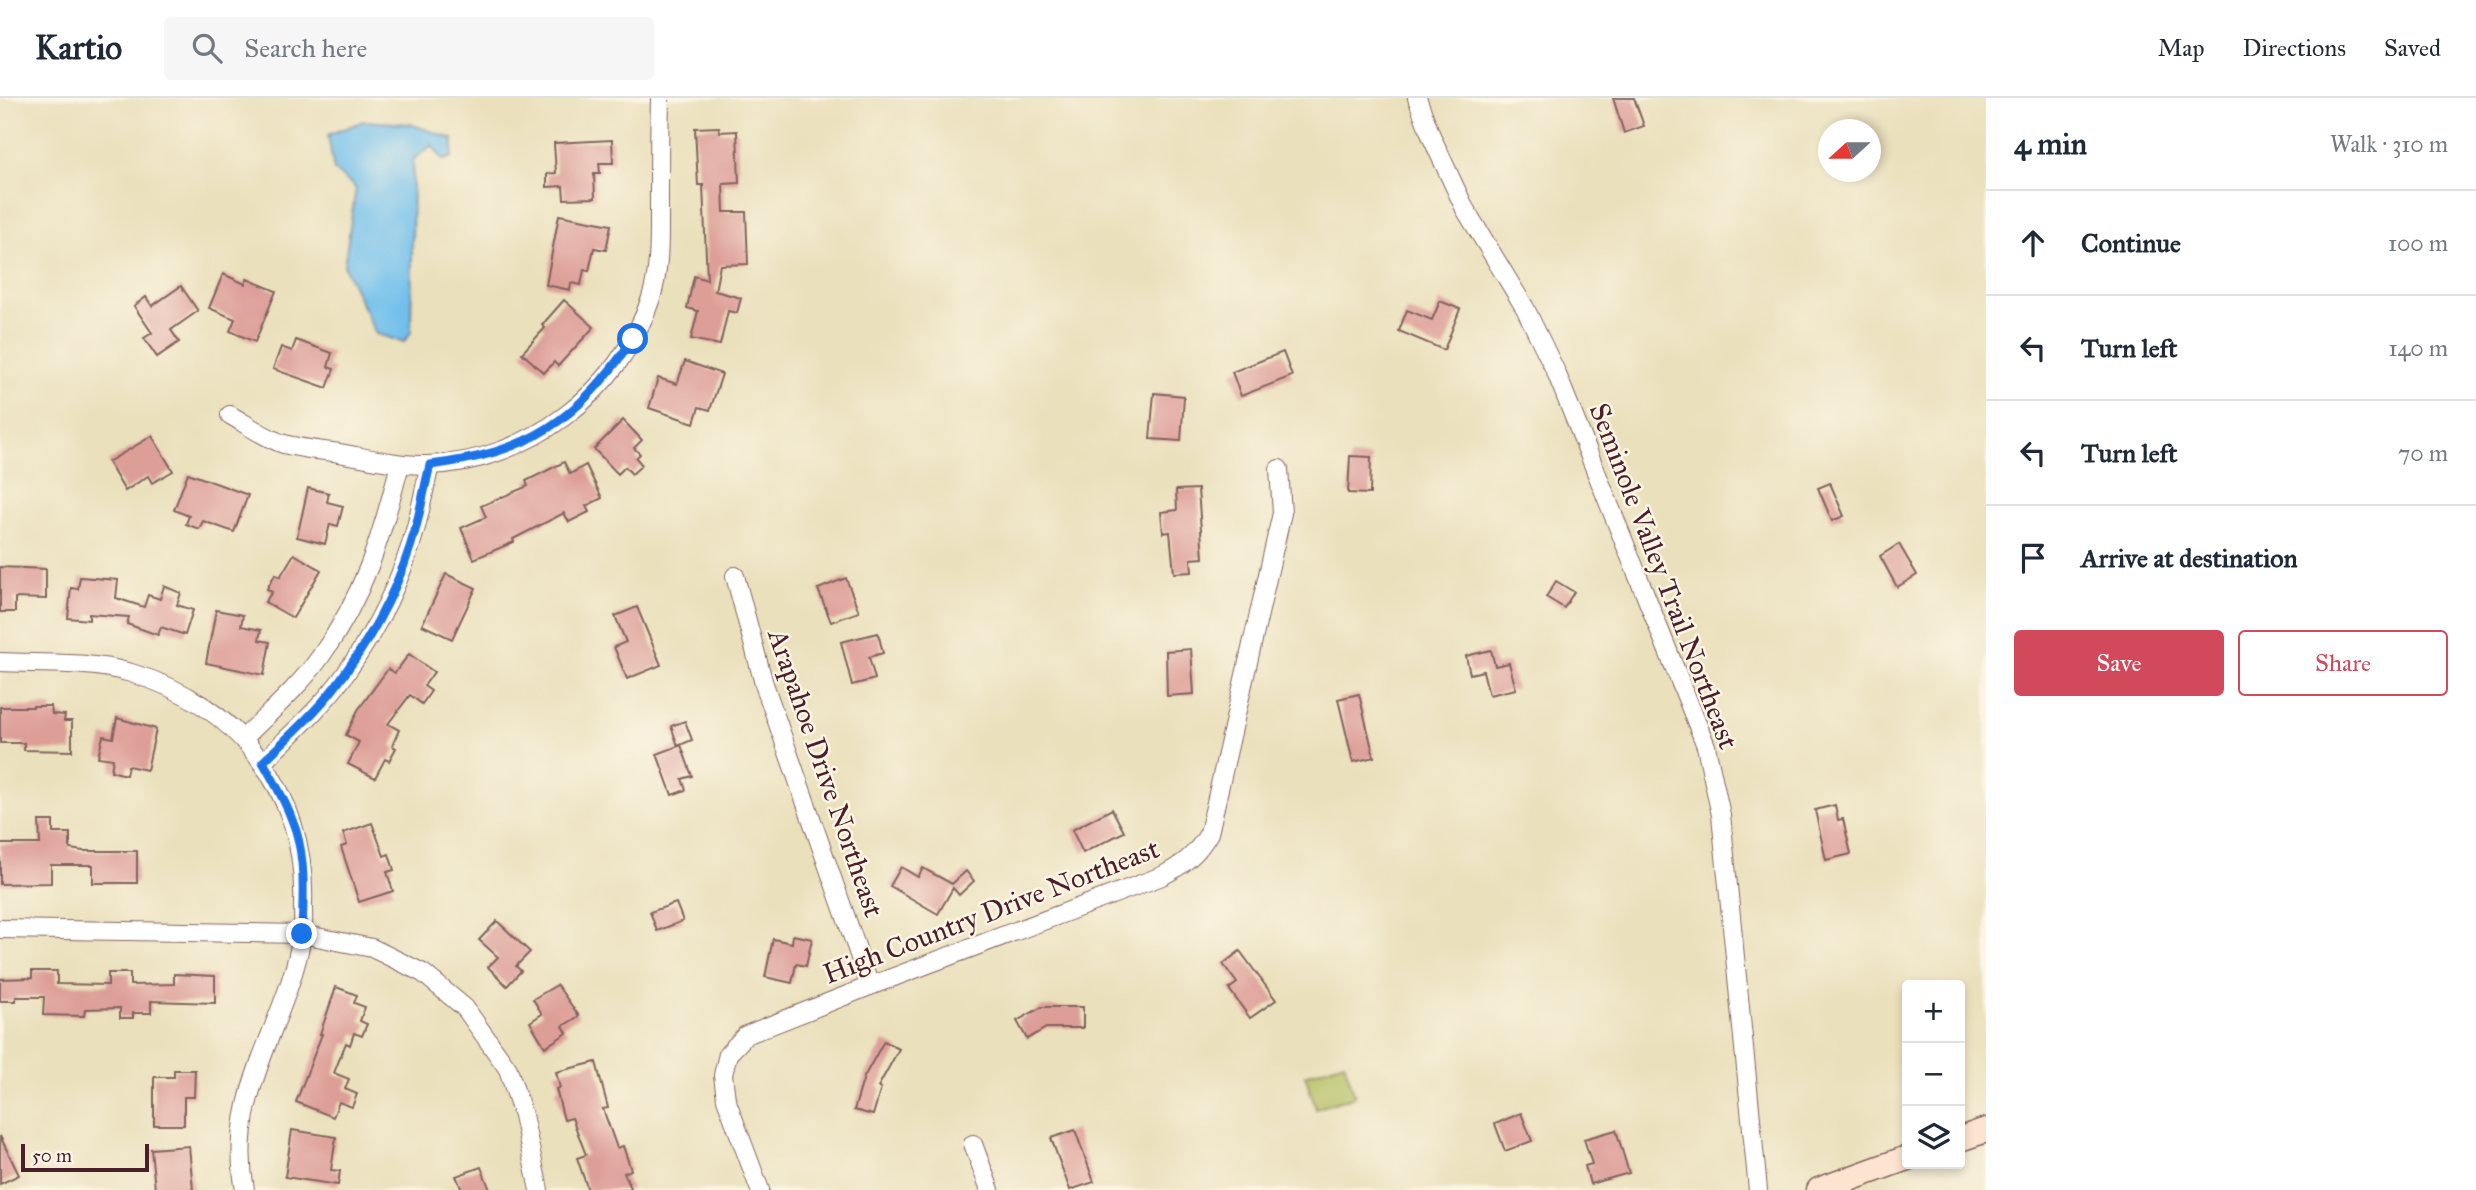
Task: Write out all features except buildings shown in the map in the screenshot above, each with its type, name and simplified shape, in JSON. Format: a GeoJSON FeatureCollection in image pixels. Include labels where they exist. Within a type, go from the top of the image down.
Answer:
{"type":"FeatureCollection","features":[{"type":"Feature","properties":{"kind":"street"},"geometry":{"type":"LineString","coordinates":[[230,415],[281,443],[400,464],[430,465],[466,460],[506,448],[547,430],[578,406],[607,376],[633,339],[651,297],[658,255],[660,98]]}},
{"type":"Feature","properties":{"kind":"street","name":"Seminole Valley Trail Northeast"},"geometry":{"type":"LineString","coordinates":[[1418,98],[1432,138],[1465,209],[1525,308],[1556,372],[1706,746],[1721,814],[1758,1190]]}},
{"type":"Feature","properties":{"kind":"street"},"geometry":{"type":"LineString","coordinates":[[243,738],[320,658],[345,619],[370,569],[400,464]]}},
{"type":"Feature","properties":{"kind":"street"},"geometry":{"type":"LineString","coordinates":[[263,762],[342,678],[371,632],[397,582],[411,542],[430,465]]}},
{"type":"Feature","properties":{"kind":"street","name":"High Country Drive Northeast"},"geometry":{"type":"LineString","coordinates":[[760,1190],[726,1099],[723,1075],[728,1054],[746,1035],[1161,876],[1184,864],[1200,849],[1209,833],[1282,513],[1279,469]]}},
{"type":"Feature","properties":{"kind":"street","name":"Arapahoe Drive Northeast"},"geometry":{"type":"LineString","coordinates":[[735,576],[764,684],[870,986]]}},
{"type":"Feature","properties":{"kind":"street"},"geometry":{"type":"LineString","coordinates":[[0,662],[81,665],[130,673],[173,689],[207,707],[243,738],[263,762],[283,797],[297,833],[304,882],[302,934],[292,977],[249,1095],[242,1126],[241,1169],[245,1190]]}},
{"type":"Feature","properties":{"kind":"street"},"geometry":{"type":"LineString","coordinates":[[0,929],[302,934],[372,948],[423,974],[465,1008],[508,1069],[523,1115],[539,1190]]}},
{"type":"Feature","properties":{"kind":"street"},"geometry":{"type":"LineString","coordinates":[[1965,1137],[1986,1130]]}},
{"type":"Feature","properties":{"kind":"street"},"geometry":{"type":"LineString","coordinates":[[973,1144],[990,1190]]}},
{"type":"Feature","properties":{"kind":"street"},"geometry":{"type":"LineString","coordinates":[[1819,1190],[1902,1160]]}},
{"type":"Feature","properties":{"kind":"green space"},"geometry":{"type":"Polygon","coordinates":[[[1344,1062],[1355,1096],[1316,1109],[1305,1075],[1344,1062]]]}},
{"type":"Feature","properties":{"kind":"water"},"geometry":{"type":"Polygon","coordinates":[[[364,121],[410,124],[453,139],[452,157],[443,160],[432,145],[413,160],[411,332],[404,342],[376,334],[344,266],[356,188],[334,170],[328,135],[364,121]]]}},
{"type":"Feature","properties":{"kind":"route"},"geometry":{"type":"LineString","coordinates":[[302,934],[304,882],[297,833],[283,797],[263,762],[342,678],[371,632],[397,582],[415,529],[430,465],[466,460],[506,448],[547,430],[578,406],[607,376],[633,339]]}}]}
